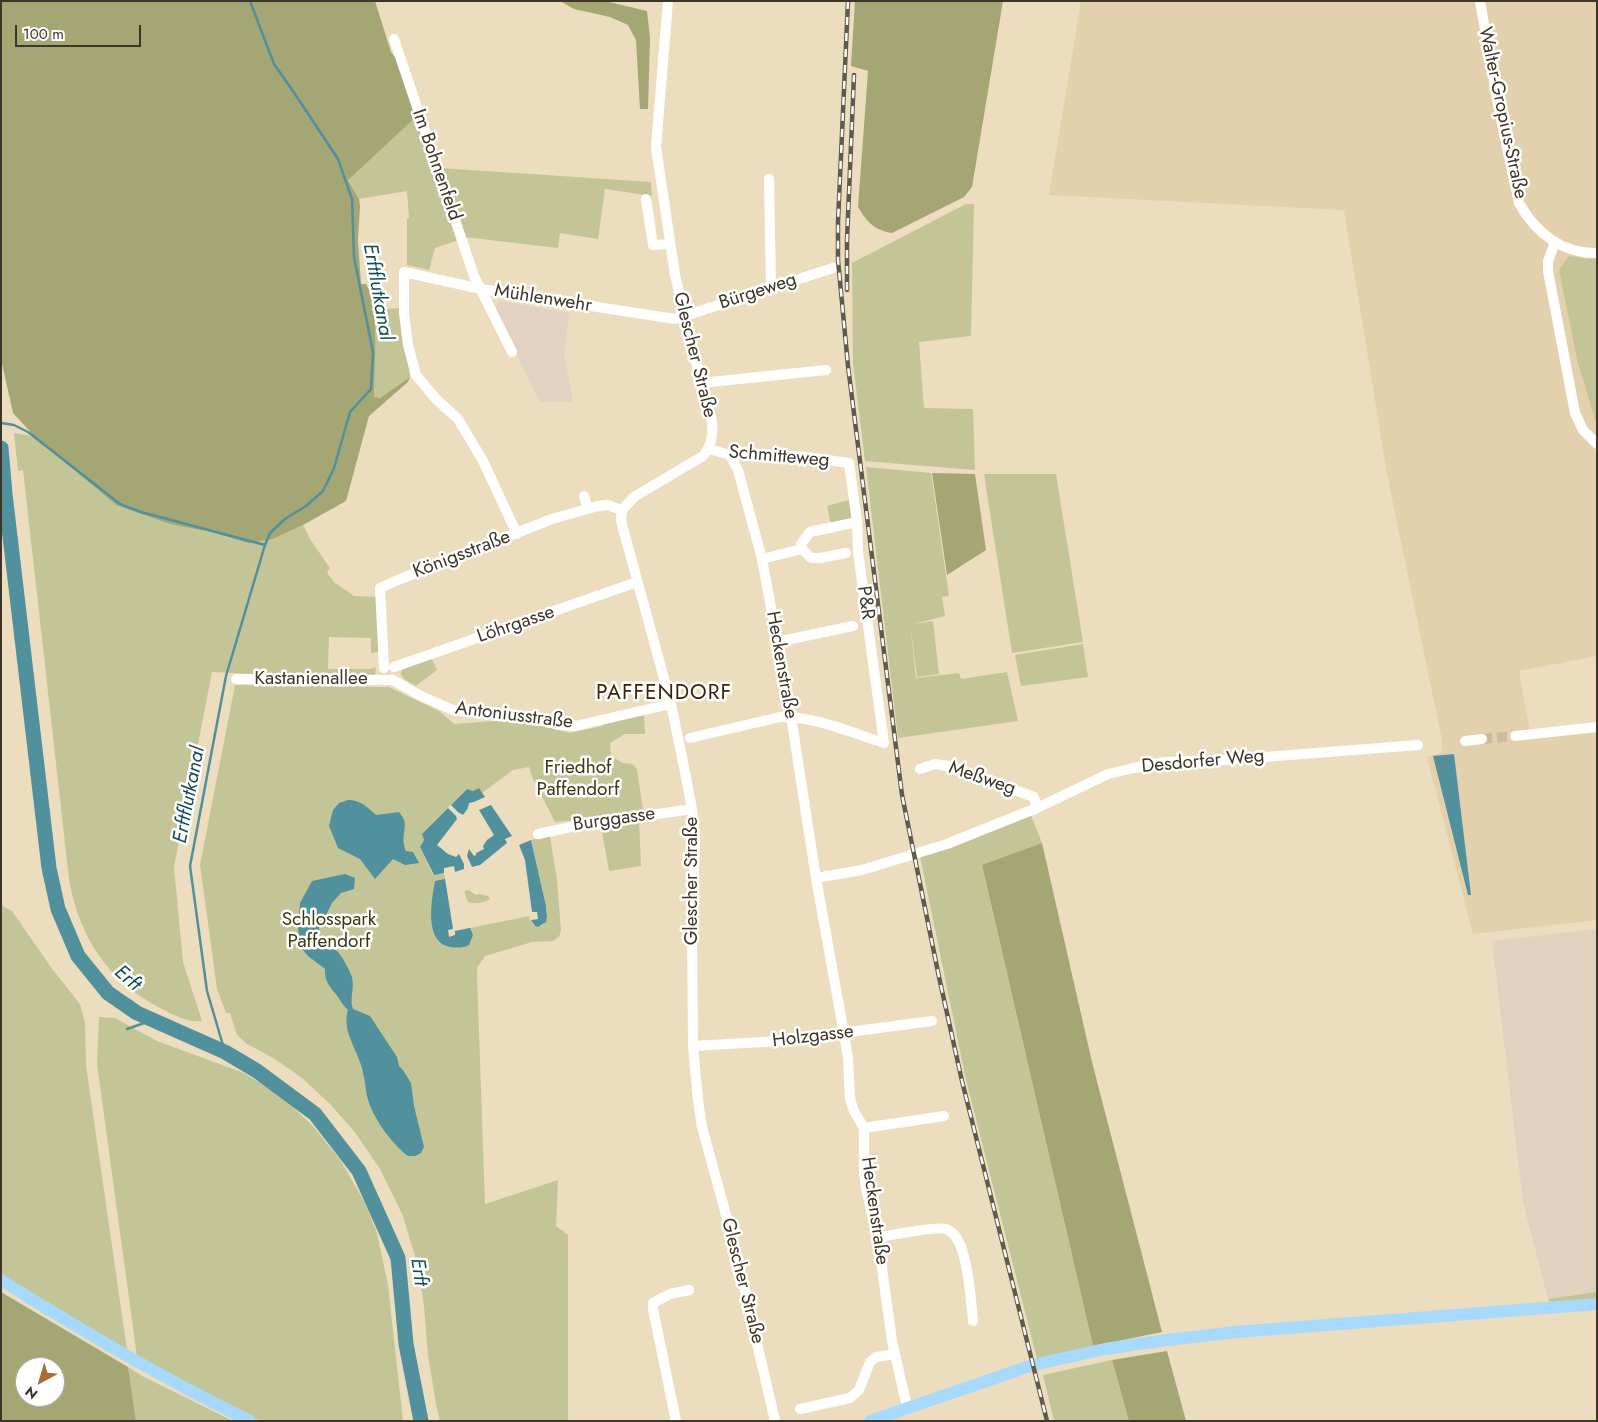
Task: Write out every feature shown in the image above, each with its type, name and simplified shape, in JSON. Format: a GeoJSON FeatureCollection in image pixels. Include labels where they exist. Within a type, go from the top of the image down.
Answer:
{"type":"FeatureCollection","features":[{"type":"Feature","properties":{"kind":"main road"},"geometry":{"type":"LineString","coordinates":[[1,1280],[132,1359],[250,1421]]}},
{"type":"Feature","properties":{"kind":"main road"},"geometry":{"type":"LineString","coordinates":[[870,1421],[1033,1365],[1105,1349],[1236,1332],[1597,1304]]}},
{"type":"Feature","properties":{"kind":"street","name":"Glescher Straße"},"geometry":{"type":"LineString","coordinates":[[668,1],[656,147],[669,244],[684,316],[712,421],[713,436],[709,449]]}},
{"type":"Feature","properties":{"kind":"street","name":"Walter-Gropius-Straße"},"geometry":{"type":"LineString","coordinates":[[1480,1],[1498,105],[1519,203],[1535,227],[1555,242],[1577,251],[1597,253]]}},
{"type":"Feature","properties":{"kind":"street","name":"Im Bohnenfeld"},"geometry":{"type":"LineString","coordinates":[[394,39],[474,276],[512,352]]}},
{"type":"Feature","properties":{"kind":"street"},"geometry":{"type":"LineString","coordinates":[[769,179],[771,287]]}},
{"type":"Feature","properties":{"kind":"street"},"geometry":{"type":"LineString","coordinates":[[646,199],[653,245],[669,244]]}},
{"type":"Feature","properties":{"kind":"street"},"geometry":{"type":"LineString","coordinates":[[1555,242],[1548,261],[1548,271],[1575,413],[1583,430],[1597,444]]}},
{"type":"Feature","properties":{"kind":"street","name":"Bürgeweg"},"geometry":{"type":"LineString","coordinates":[[684,316],[833,268]]}},
{"type":"Feature","properties":{"kind":"street","name":"Mühlenwehr"},"geometry":{"type":"LineString","coordinates":[[517,534],[484,461],[458,419],[436,399],[416,375],[408,345],[404,313],[404,272],[481,289],[675,319],[684,316]]}},
{"type":"Feature","properties":{"kind":"street"},"geometry":{"type":"LineString","coordinates":[[701,383],[826,370]]}},
{"type":"Feature","properties":{"kind":"street"},"geometry":{"type":"LineString","coordinates":[[622,510],[634,497],[694,462],[709,449]]}},
{"type":"Feature","properties":{"kind":"street","name":"Schmitteweg"},"geometry":{"type":"LineString","coordinates":[[709,449],[730,455],[753,454],[806,457],[850,463]]}},
{"type":"Feature","properties":{"kind":"street","name":"Heckenstraße"},"geometry":{"type":"LineString","coordinates":[[730,455],[738,470],[762,559],[791,716],[816,878],[848,1058],[850,1099],[854,1111],[864,1128],[866,1189],[872,1215],[881,1237],[882,1268],[895,1354],[907,1407]]}},
{"type":"Feature","properties":{"kind":"street","name":"P&R"},"geometry":{"type":"LineString","coordinates":[[791,716],[884,743],[858,552],[857,522],[850,463]]}},
{"type":"Feature","properties":{"kind":"street"},"geometry":{"type":"LineString","coordinates":[[584,496],[588,508]]}},
{"type":"Feature","properties":{"kind":"street","name":"Königsstraße"},"geometry":{"type":"LineString","coordinates":[[389,667],[380,588],[552,519],[588,508],[607,505],[622,510]]}},
{"type":"Feature","properties":{"kind":"street","name":"Glescher Straße"},"geometry":{"type":"LineString","coordinates":[[622,510],[621,521],[671,704],[692,809],[695,843],[692,931],[693,1046],[702,1127],[734,1244],[775,1421]]}},
{"type":"Feature","properties":{"kind":"street"},"geometry":{"type":"LineString","coordinates":[[846,553],[811,558],[802,549],[801,544],[810,532],[857,522]]}},
{"type":"Feature","properties":{"kind":"street"},"geometry":{"type":"LineString","coordinates":[[762,559],[802,549]]}},
{"type":"Feature","properties":{"kind":"street","name":"Löhrgasse"},"geometry":{"type":"LineString","coordinates":[[389,667],[637,582]]}},
{"type":"Feature","properties":{"kind":"street"},"geometry":{"type":"LineString","coordinates":[[777,642],[853,626]]}},
{"type":"Feature","properties":{"kind":"street"},"geometry":{"type":"LineString","coordinates":[[389,667],[397,674],[389,679]]}},
{"type":"Feature","properties":{"kind":"street","name":"Kastanienallee"},"geometry":{"type":"LineString","coordinates":[[236,679],[389,679]]}},
{"type":"Feature","properties":{"kind":"street","name":"Antoniusstraße"},"geometry":{"type":"LineString","coordinates":[[389,679],[453,710],[526,717],[570,727],[671,704]]}},
{"type":"Feature","properties":{"kind":"street"},"geometry":{"type":"LineString","coordinates":[[690,738],[768,719],[791,716]]}},
{"type":"Feature","properties":{"kind":"street"},"geometry":{"type":"LineString","coordinates":[[1515,736],[1597,728]]}},
{"type":"Feature","properties":{"kind":"street"},"geometry":{"type":"LineString","coordinates":[[1465,741],[1482,739]]}},
{"type":"Feature","properties":{"kind":"street","name":"Desdorfer Weg"},"geometry":{"type":"LineString","coordinates":[[816,878],[862,870],[947,844],[1037,808],[1108,774],[1134,768],[1165,762],[1226,760],[1418,745]]}},
{"type":"Feature","properties":{"kind":"street","name":"Meßweg"},"geometry":{"type":"LineString","coordinates":[[920,769],[935,764],[948,766],[1034,797],[1037,808]]}},
{"type":"Feature","properties":{"kind":"street","name":"Burggasse"},"geometry":{"type":"LineString","coordinates":[[538,834],[576,826],[692,809]]}},
{"type":"Feature","properties":{"kind":"street","name":"Holzgasse"},"geometry":{"type":"LineString","coordinates":[[693,1046],[782,1041],[932,1021]]}},
{"type":"Feature","properties":{"kind":"street"},"geometry":{"type":"LineString","coordinates":[[864,1128],[944,1116]]}},
{"type":"Feature","properties":{"kind":"street"},"geometry":{"type":"LineString","coordinates":[[881,1237],[934,1229],[946,1229],[957,1237],[965,1264],[973,1322]]}},
{"type":"Feature","properties":{"kind":"street"},"geometry":{"type":"LineString","coordinates":[[676,1421],[653,1303],[670,1294],[690,1290]]}},
{"type":"Feature","properties":{"kind":"street"},"geometry":{"type":"LineString","coordinates":[[800,1410],[850,1398],[859,1390],[870,1362],[876,1357],[895,1354]]}},
{"type":"Feature","properties":{"kind":"shaded area"},"geometry":{"type":"Polygon","coordinates":[[[1081,1],[1597,1],[1597,361],[1578,365],[1597,426],[1597,656],[1519,671],[1530,732],[1597,726],[1597,920],[1473,934],[1427,757],[1442,752],[1442,740],[1387,474],[1344,210],[1049,195],[1081,1]]]}},
{"type":"Feature","properties":{"kind":"shaded area"},"geometry":{"type":"Polygon","coordinates":[[[500,301],[569,313],[564,354],[573,402],[540,402],[494,309],[500,301]]]}},
{"type":"Feature","properties":{"kind":"shaded area"},"geometry":{"type":"Polygon","coordinates":[[[1597,929],[1597,1292],[1548,1299],[1523,1202],[1492,941],[1597,929]]]}},
{"type":"Feature","properties":{"kind":"green space"},"geometry":{"type":"Polygon","coordinates":[[[1,1],[375,1],[391,52],[399,62],[416,117],[348,180],[359,199],[358,240],[361,284],[366,284],[370,294],[375,322],[374,397],[380,398],[410,377],[408,382],[369,416],[346,501],[273,539],[248,543],[206,531],[170,524],[116,505],[37,439],[13,413],[1,359],[1,1]]]}},
{"type":"Feature","properties":{"kind":"green space"},"geometry":{"type":"Polygon","coordinates":[[[560,1],[605,1],[647,11],[650,38],[648,109],[640,109],[636,40],[628,25],[610,17],[574,9],[560,1]]]}},
{"type":"Feature","properties":{"kind":"green space"},"geometry":{"type":"Polygon","coordinates":[[[855,1],[1003,1],[972,187],[964,197],[892,233],[880,230],[872,224],[858,207],[868,71],[851,66],[855,1]]]}},
{"type":"Feature","properties":{"kind":"green space"},"geometry":{"type":"Polygon","coordinates":[[[416,117],[459,240],[435,248],[429,270],[407,265],[407,219],[409,218],[407,191],[359,199],[348,179],[416,117]]]}},
{"type":"Feature","properties":{"kind":"green space"},"geometry":{"type":"Polygon","coordinates":[[[440,168],[651,182],[652,196],[605,189],[598,239],[560,233],[558,248],[464,237],[440,168]]]}},
{"type":"Feature","properties":{"kind":"green space"},"geometry":{"type":"Polygon","coordinates":[[[966,204],[974,204],[971,336],[919,342],[924,408],[973,409],[975,470],[865,461],[853,363],[852,263],[966,204]]]}},
{"type":"Feature","properties":{"kind":"green space"},"geometry":{"type":"Polygon","coordinates":[[[1569,256],[1586,259],[1597,258],[1597,426],[1578,364],[1559,270],[1569,256]]]}},
{"type":"Feature","properties":{"kind":"green space"},"geometry":{"type":"Polygon","coordinates":[[[400,308],[410,377],[380,398],[374,397],[374,310],[400,308]]]}},
{"type":"Feature","properties":{"kind":"green space"},"geometry":{"type":"Polygon","coordinates":[[[14,433],[37,439],[116,505],[232,539],[273,539],[303,525],[330,568],[327,573],[335,583],[354,596],[378,597],[378,652],[371,653],[371,638],[329,637],[328,669],[370,669],[376,667],[375,675],[212,672],[174,867],[183,962],[202,1021],[186,1020],[171,1014],[143,998],[127,986],[99,956],[80,920],[69,879],[23,470],[18,471],[14,433]]]}},
{"type":"Feature","properties":{"kind":"green space"},"geometry":{"type":"Polygon","coordinates":[[[866,467],[931,473],[949,596],[942,597],[945,616],[914,624],[933,621],[939,674],[917,677],[910,625],[916,678],[959,673],[961,679],[1007,672],[1018,721],[898,738],[866,467]]]}},
{"type":"Feature","properties":{"kind":"green space"},"geometry":{"type":"Polygon","coordinates":[[[932,473],[975,474],[986,550],[947,575],[932,473]]]}},
{"type":"Feature","properties":{"kind":"green space"},"geometry":{"type":"Polygon","coordinates":[[[984,474],[1056,474],[1083,642],[1012,653],[984,474]]]}},
{"type":"Feature","properties":{"kind":"green space"},"geometry":{"type":"Polygon","coordinates":[[[852,499],[855,521],[831,525],[827,506],[852,499]]]}},
{"type":"Feature","properties":{"kind":"green space"},"geometry":{"type":"Polygon","coordinates":[[[1083,644],[1088,677],[1021,686],[1015,655],[1083,644]]]}},
{"type":"Feature","properties":{"kind":"green space"},"geometry":{"type":"Polygon","coordinates":[[[431,657],[437,670],[416,686],[404,679],[401,674],[402,669],[431,657]]]}},
{"type":"Feature","properties":{"kind":"green space","name":"Schlosspark Paffendorf"},"geometry":{"type":"Polygon","coordinates":[[[235,685],[389,687],[439,711],[454,724],[507,720],[531,723],[570,733],[602,726],[607,721],[644,714],[645,734],[625,734],[610,743],[611,756],[623,763],[632,764],[637,769],[643,810],[599,818],[555,822],[533,779],[529,767],[513,770],[482,793],[479,788],[473,791],[466,789],[422,834],[424,840],[420,847],[433,875],[444,873],[453,929],[448,930],[449,937],[455,935],[455,931],[529,916],[534,926],[541,926],[543,924],[546,920],[547,910],[531,840],[550,836],[557,880],[561,930],[559,937],[553,941],[532,942],[485,956],[477,968],[477,975],[485,1204],[558,1180],[556,1226],[568,1235],[568,1421],[440,1421],[428,1355],[418,1266],[403,1216],[380,1169],[354,1131],[330,1104],[302,1078],[275,1059],[247,1044],[237,1035],[230,1013],[226,1013],[217,989],[200,865],[235,685]]]}},
{"type":"Feature","properties":{"kind":"green space"},"geometry":{"type":"Polygon","coordinates":[[[1031,815],[1042,843],[982,866],[1093,1346],[1037,1359],[966,1080],[920,856],[1031,815]]]}},
{"type":"Feature","properties":{"kind":"green space"},"geometry":{"type":"Polygon","coordinates":[[[639,819],[641,866],[609,871],[601,826],[639,819]]]}},
{"type":"Feature","properties":{"kind":"green space"},"geometry":{"type":"Polygon","coordinates":[[[1042,843],[1092,1062],[1162,1332],[1093,1346],[982,865],[1042,843]]]}},
{"type":"Feature","properties":{"kind":"green space"},"geometry":{"type":"Polygon","coordinates":[[[468,890],[476,895],[488,896],[490,899],[479,903],[468,902],[465,891],[468,890]]]}},
{"type":"Feature","properties":{"kind":"green space"},"geometry":{"type":"Polygon","coordinates":[[[1,905],[12,911],[53,970],[80,1004],[85,1023],[86,1065],[127,1350],[1,1274],[1,905]]]}},
{"type":"Feature","properties":{"kind":"green space"},"geometry":{"type":"Polygon","coordinates":[[[99,1017],[115,1018],[157,1041],[244,1073],[280,1095],[313,1126],[341,1161],[365,1203],[377,1233],[388,1285],[403,1421],[260,1421],[137,1357],[97,1064],[99,1017]]]}},
{"type":"Feature","properties":{"kind":"green space"},"geometry":{"type":"Polygon","coordinates":[[[1,1292],[128,1367],[136,1421],[1,1421],[1,1292]]]}},
{"type":"Feature","properties":{"kind":"green space"},"geometry":{"type":"Polygon","coordinates":[[[1597,1292],[1597,1299],[1550,1303],[1548,1299],[1597,1292]]]}},
{"type":"Feature","properties":{"kind":"green space"},"geometry":{"type":"Polygon","coordinates":[[[1167,1351],[1186,1421],[1129,1421],[1112,1360],[1167,1351]]]}},
{"type":"Feature","properties":{"kind":"green space"},"geometry":{"type":"Polygon","coordinates":[[[1112,1360],[1129,1421],[1054,1421],[1043,1375],[1112,1360]]]}},
{"type":"Feature","properties":{"kind":"green space"},"geometry":{"type":"Polygon","coordinates":[[[128,1367],[142,1376],[233,1421],[136,1421],[128,1367]]]}},
{"type":"Feature","properties":{"kind":"water"},"geometry":{"type":"Polygon","coordinates":[[[1454,754],[1471,895],[1468,895],[1433,756],[1454,754]]]}},
{"type":"Feature","properties":{"kind":"water"},"geometry":{"type":"Polygon","coordinates":[[[479,788],[485,797],[469,803],[463,815],[451,805],[467,789],[473,791],[479,788]]]}},
{"type":"Feature","properties":{"kind":"water"},"geometry":{"type":"Polygon","coordinates":[[[348,800],[360,803],[376,815],[399,812],[405,823],[404,846],[406,851],[413,852],[419,863],[405,865],[393,859],[375,879],[360,859],[338,848],[329,826],[333,810],[339,803],[348,800]]]}},
{"type":"Feature","properties":{"kind":"water"},"geometry":{"type":"Polygon","coordinates":[[[491,805],[512,836],[505,839],[507,843],[480,865],[472,867],[467,856],[469,849],[474,856],[476,855],[476,853],[484,849],[483,846],[487,840],[494,835],[479,810],[491,805]]]}},
{"type":"Feature","properties":{"kind":"water"},"geometry":{"type":"Polygon","coordinates":[[[448,808],[457,819],[437,845],[448,854],[456,857],[459,854],[464,864],[464,869],[455,872],[454,866],[444,868],[444,873],[434,875],[420,847],[424,840],[422,834],[448,808]]]}},
{"type":"Feature","properties":{"kind":"water"},"geometry":{"type":"Polygon","coordinates":[[[531,840],[547,917],[546,922],[538,927],[531,920],[538,919],[537,912],[532,912],[525,860],[519,845],[531,840]]]}},
{"type":"Feature","properties":{"kind":"water"},"geometry":{"type":"Polygon","coordinates":[[[345,874],[355,878],[354,889],[341,893],[332,903],[317,933],[344,960],[353,981],[353,1009],[370,1016],[397,1057],[399,1066],[411,1083],[414,1106],[424,1147],[421,1153],[415,1156],[408,1156],[395,1144],[373,1112],[367,1096],[361,1066],[346,1023],[348,1010],[328,984],[325,969],[308,956],[302,949],[299,940],[300,903],[312,881],[345,874]]]}},
{"type":"Feature","properties":{"kind":"water"},"geometry":{"type":"Polygon","coordinates":[[[445,879],[453,929],[448,930],[449,937],[455,935],[455,931],[470,928],[473,935],[469,945],[464,947],[450,947],[441,943],[436,937],[433,928],[431,908],[435,881],[445,879]]]}},
{"type":"Feature","properties":{"kind":"waterway","name":"Erftflutkanal"},"geometry":{"type":"LineString","coordinates":[[225,1052],[207,991],[190,866],[226,676],[270,533],[285,519],[306,506],[323,491],[334,468],[350,412],[371,389],[373,352],[354,257],[352,199],[338,159],[274,64],[250,1]]}},
{"type":"Feature","properties":{"kind":"waterway","name":"Erftflutkanal"},"geometry":{"type":"LineString","coordinates":[[1,423],[14,425],[28,432],[120,504],[141,512],[265,545]]}},
{"type":"Feature","properties":{"kind":"waterway","name":"Erft"},"geometry":{"type":"LineString","coordinates":[[1,448],[49,868],[58,909],[78,956],[108,993],[137,1013],[225,1052],[257,1071],[315,1114],[359,1171],[398,1258],[406,1344],[421,1421]]}},
{"type":"Feature","properties":{"kind":"waterway","name":"Erft"},"geometry":{"type":"LineString","coordinates":[[1,502],[7,506]]}},
{"type":"Feature","properties":{"kind":"waterway"},"geometry":{"type":"LineString","coordinates":[[127,1029],[153,1020]]}},
{"type":"Feature","properties":{"kind":"tunnel"},"geometry":{"type":"LineString","coordinates":[[1482,739],[1515,736]]}},
{"type":"Feature","properties":{"kind":"railway"},"geometry":{"type":"LineString","coordinates":[[848,1],[838,260],[848,366],[902,795],[962,1081],[1047,1421]]}},
{"type":"Feature","properties":{"kind":"railway"},"geometry":{"type":"LineString","coordinates":[[847,290],[847,240],[854,75]]}},
{"type":"Feature","properties":{"kind":"district","name":"PAFFENDORF"},"geometry":{"type":"Point","coordinates":[664,694]}},
{"type":"Feature","properties":{"kind":"park label","name":"Friedhof Paffendorf"},"geometry":{"type":"Point","coordinates":[578,779]}}]}
